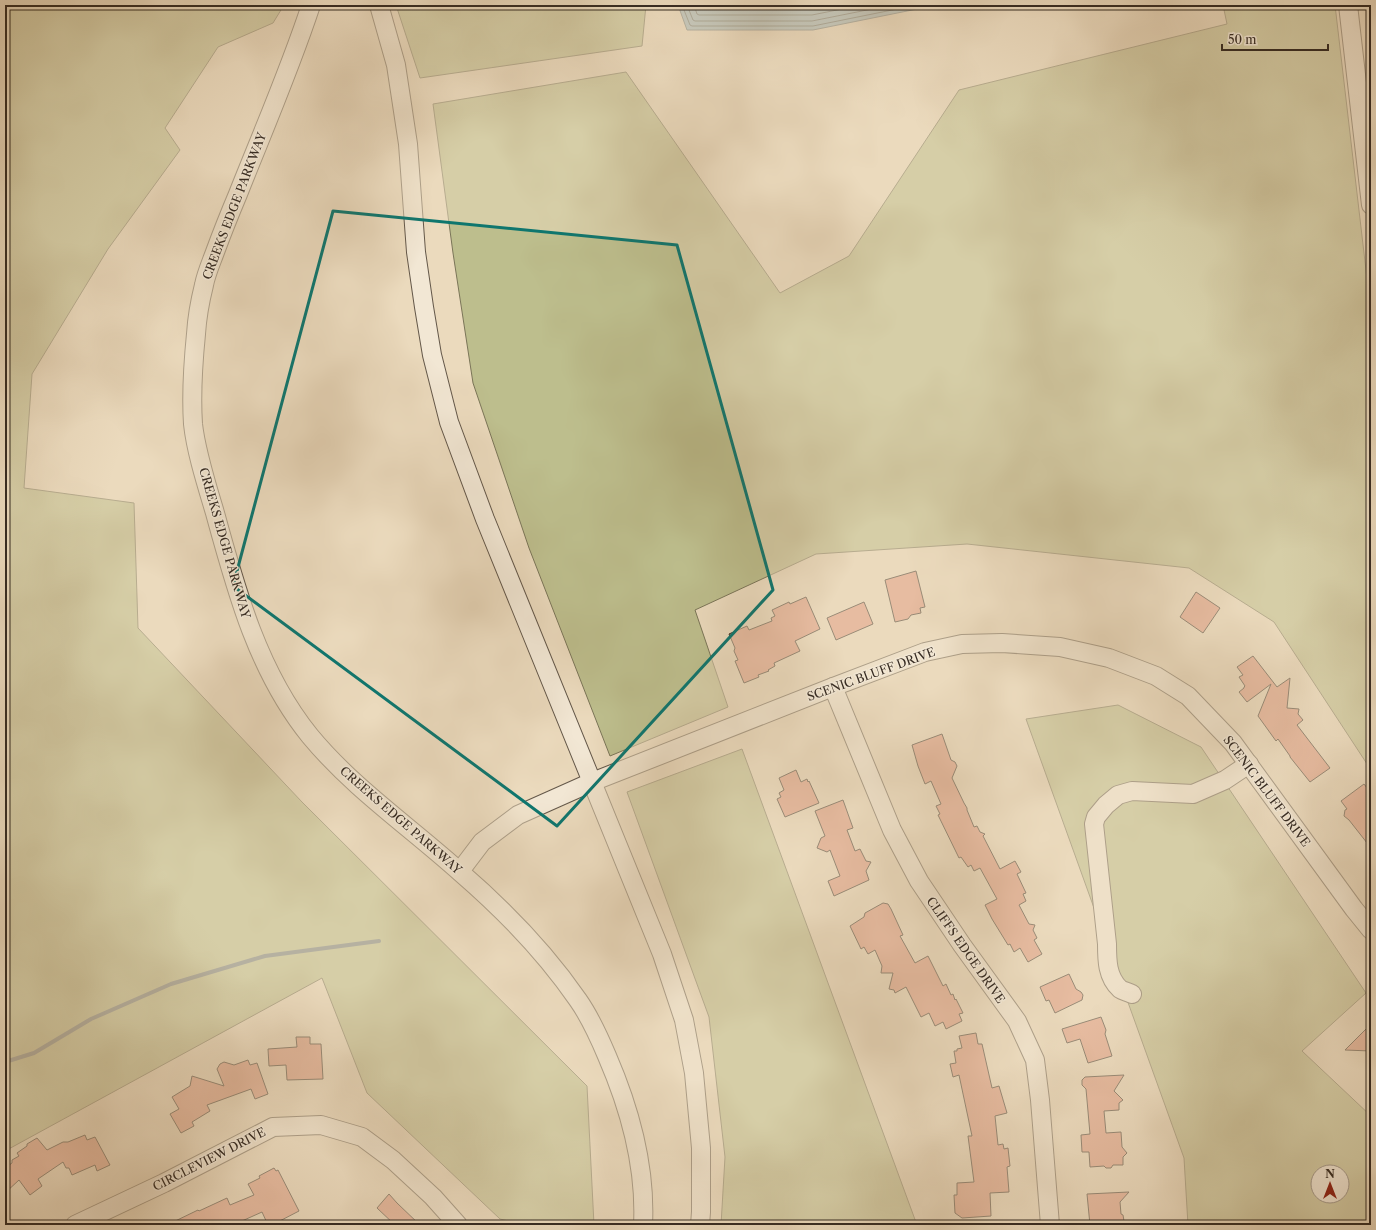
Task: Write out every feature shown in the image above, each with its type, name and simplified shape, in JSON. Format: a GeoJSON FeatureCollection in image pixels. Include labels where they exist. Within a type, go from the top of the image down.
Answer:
{"type":"FeatureCollection","features":[{"type":"Feature","properties":{"kind":"street","name":"CREEKS EDGE PARKWAY"},"geometry":{"type":"LineString","coordinates":[[311,5],[299,43],[226,222],[204,282],[196,329],[192,379],[194,427],[203,470],[241,603],[259,649],[282,696],[310,735],[346,775],[460,872],[515,922],[547,959],[580,1003],[600,1041],[621,1088],[633,1127],[642,1174],[644,1212],[643,1225]]}},
{"type":"Feature","properties":{"kind":"street"},"geometry":{"type":"LineString","coordinates":[[379,5],[396,65],[408,144],[416,252],[424,307],[432,355],[449,422],[485,520],[662,954],[684,1020],[694,1073],[701,1148],[700,1225]]}},
{"type":"Feature","properties":{"kind":"street"},"geometry":{"type":"LineString","coordinates":[[1348,5],[1371,205]]}},
{"type":"Feature","properties":{"kind":"street","name":"SCENIC BLUFF DRIVE"},"geometry":{"type":"LineString","coordinates":[[460,872],[482,842],[518,815],[592,782],[925,652],[962,644],[1002,643],[1060,647],[1109,658],[1156,676],[1188,696],[1233,742],[1354,909],[1371,930]]}},
{"type":"Feature","properties":{"kind":"street","name":"CLIFFS EDGE DRIVE"},"geometry":{"type":"LineString","coordinates":[[833,687],[892,830],[919,881],[962,945],[1017,1021],[1035,1060],[1040,1100],[1050,1225]]}},
{"type":"Feature","properties":{"kind":"street"},"geometry":{"type":"LineString","coordinates":[[1132,994],[1121,989],[1110,974],[1107,962],[1107,944],[1094,824],[1096,817],[1106,804],[1118,795],[1132,791],[1193,794],[1225,780],[1249,764]]}},
{"type":"Feature","properties":{"kind":"street","name":"CIRCLEVIEW DRIVE"},"geometry":{"type":"LineString","coordinates":[[75,1225],[164,1183],[273,1127],[321,1125],[362,1137],[393,1160],[433,1197],[458,1225]]}},
{"type":"Feature","properties":{"kind":"highlighted area"},"geometry":{"type":"Polygon","coordinates":[[[333,211],[677,245],[773,590],[557,826],[233,586],[333,211]]]}},
{"type":"Feature","properties":{"kind":"green space"},"geometry":{"type":"Polygon","coordinates":[[[5,5],[284,5],[273,23],[218,47],[165,128],[180,150],[108,249],[32,374],[24,488],[134,503],[138,628],[302,802],[587,1086],[594,1225],[525,1225],[500,1219],[367,1093],[322,978],[5,1151],[5,5]]]}},
{"type":"Feature","properties":{"kind":"green space"},"geometry":{"type":"Polygon","coordinates":[[[396,5],[646,5],[642,46],[420,78],[396,5]]]}},
{"type":"Feature","properties":{"kind":"green space"},"geometry":{"type":"Polygon","coordinates":[[[1223,5],[1335,5],[1371,313],[1371,770],[1274,622],[1189,568],[967,544],[816,554],[695,610],[728,707],[610,756],[529,548],[473,383],[453,253],[433,104],[626,72],[780,293],[849,256],[959,90],[1227,24],[1223,5]]]}},
{"type":"Feature","properties":{"kind":"green space"},"geometry":{"type":"Polygon","coordinates":[[[1118,705],[1201,747],[1366,993],[1302,1051],[1371,1116],[1371,1225],[1188,1225],[1184,1158],[1026,719],[1118,705]]]}},
{"type":"Feature","properties":{"kind":"green space"},"geometry":{"type":"Polygon","coordinates":[[[742,749],[917,1225],[721,1225],[725,1157],[709,1017],[627,792],[742,749]]]}},
{"type":"Feature","properties":{"kind":"water"},"geometry":{"type":"Polygon","coordinates":[[[678,5],[937,5],[813,30],[687,30],[678,5]]]}},
{"type":"Feature","properties":{"kind":"building"},"geometry":{"type":"Polygon","coordinates":[[[916,571],[925,607],[920,608],[921,613],[911,615],[908,619],[895,622],[885,580],[916,571]]]}},
{"type":"Feature","properties":{"kind":"building"},"geometry":{"type":"Polygon","coordinates":[[[1196,592],[1220,608],[1203,633],[1180,617],[1196,592]]]}},
{"type":"Feature","properties":{"kind":"building"},"geometry":{"type":"Polygon","coordinates":[[[806,597],[820,629],[795,641],[800,651],[774,663],[775,666],[768,670],[769,671],[744,683],[735,661],[738,660],[729,634],[747,626],[749,630],[772,621],[771,618],[775,616],[772,610],[789,602],[790,604],[806,597]]]}},
{"type":"Feature","properties":{"kind":"building"},"geometry":{"type":"Polygon","coordinates":[[[864,602],[873,624],[836,640],[827,618],[864,602]]]}},
{"type":"Feature","properties":{"kind":"building"},"geometry":{"type":"Polygon","coordinates":[[[1253,656],[1277,687],[1290,678],[1287,708],[1299,709],[1298,714],[1303,720],[1297,725],[1330,768],[1310,782],[1278,739],[1276,741],[1258,716],[1271,684],[1247,702],[1239,692],[1245,686],[1239,677],[1243,675],[1237,667],[1253,656]]]}},
{"type":"Feature","properties":{"kind":"building"},"geometry":{"type":"Polygon","coordinates":[[[942,734],[951,760],[955,762],[957,766],[952,778],[967,808],[974,827],[977,826],[980,832],[985,834],[983,836],[1000,869],[1015,861],[1021,872],[1017,874],[1026,893],[1023,894],[1026,901],[1019,905],[1029,924],[1035,925],[1033,930],[1037,938],[1034,940],[1042,954],[1028,962],[1020,948],[1014,952],[1010,944],[1008,945],[992,919],[985,905],[997,899],[980,868],[974,871],[971,865],[968,867],[961,857],[959,858],[938,815],[940,814],[936,806],[941,804],[931,781],[925,784],[918,766],[912,745],[942,734]]]}},
{"type":"Feature","properties":{"kind":"building"},"geometry":{"type":"Polygon","coordinates":[[[796,770],[801,782],[807,779],[808,782],[809,781],[819,803],[785,817],[777,799],[781,797],[779,793],[784,790],[779,778],[796,770]]]}},
{"type":"Feature","properties":{"kind":"building"},"geometry":{"type":"Polygon","coordinates":[[[1364,784],[1371,793],[1371,848],[1349,820],[1344,816],[1345,810],[1347,809],[1341,801],[1364,784]]]}},
{"type":"Feature","properties":{"kind":"building"},"geometry":{"type":"Polygon","coordinates":[[[843,800],[853,828],[847,830],[855,851],[860,849],[866,861],[871,862],[866,871],[869,880],[834,896],[828,881],[840,876],[830,850],[827,852],[817,848],[821,838],[825,836],[815,811],[843,800]]]}},
{"type":"Feature","properties":{"kind":"building"},"geometry":{"type":"Polygon","coordinates":[[[883,903],[888,904],[891,909],[903,935],[900,936],[915,963],[928,956],[943,986],[946,984],[951,995],[953,994],[955,1000],[956,999],[963,1013],[959,1014],[962,1021],[946,1029],[943,1022],[935,1026],[929,1013],[921,1017],[906,987],[895,993],[894,990],[889,989],[893,973],[881,973],[882,966],[875,950],[868,954],[864,947],[861,949],[850,926],[864,917],[865,913],[883,903]]]}},
{"type":"Feature","properties":{"kind":"building"},"geometry":{"type":"Polygon","coordinates":[[[1069,974],[1076,989],[1083,995],[1082,1000],[1055,1013],[1049,1000],[1046,1001],[1040,987],[1069,974]]]}},
{"type":"Feature","properties":{"kind":"building"},"geometry":{"type":"Polygon","coordinates":[[[1101,1017],[1106,1030],[1105,1034],[1112,1056],[1088,1063],[1080,1039],[1067,1043],[1062,1029],[1101,1017]]]}},
{"type":"Feature","properties":{"kind":"building"},"geometry":{"type":"Polygon","coordinates":[[[1371,1024],[1371,1051],[1345,1050],[1371,1024]]]}},
{"type":"Feature","properties":{"kind":"building"},"geometry":{"type":"Polygon","coordinates":[[[976,1033],[978,1044],[982,1044],[992,1088],[999,1086],[1007,1113],[995,1116],[998,1145],[1003,1144],[1004,1149],[1008,1148],[1010,1166],[1007,1167],[1009,1192],[990,1193],[991,1216],[962,1218],[955,1213],[954,1195],[957,1195],[957,1183],[974,1182],[968,1136],[972,1136],[959,1075],[953,1077],[950,1064],[956,1063],[954,1051],[962,1048],[959,1036],[976,1033]]]}},
{"type":"Feature","properties":{"kind":"building"},"geometry":{"type":"Polygon","coordinates":[[[296,1037],[310,1037],[310,1044],[321,1044],[323,1079],[287,1080],[286,1065],[269,1066],[268,1049],[297,1047],[296,1037]]]}},
{"type":"Feature","properties":{"kind":"building"},"geometry":{"type":"Polygon","coordinates":[[[248,1060],[250,1065],[257,1063],[268,1094],[255,1099],[251,1089],[207,1105],[210,1111],[192,1122],[194,1126],[181,1133],[170,1114],[179,1109],[172,1097],[190,1086],[192,1076],[224,1086],[217,1069],[220,1064],[224,1062],[234,1065],[248,1060]]]}},
{"type":"Feature","properties":{"kind":"building"},"geometry":{"type":"Polygon","coordinates":[[[1124,1075],[1114,1091],[1123,1100],[1119,1103],[1119,1110],[1104,1111],[1106,1133],[1121,1132],[1122,1147],[1127,1153],[1123,1157],[1123,1165],[1113,1165],[1111,1168],[1106,1168],[1104,1166],[1090,1167],[1089,1152],[1082,1152],[1081,1135],[1090,1134],[1086,1089],[1082,1085],[1082,1080],[1085,1077],[1124,1075]]]}},
{"type":"Feature","properties":{"kind":"building"},"geometry":{"type":"Polygon","coordinates":[[[85,1135],[87,1140],[95,1137],[110,1165],[97,1171],[95,1165],[72,1175],[69,1168],[66,1168],[63,1162],[38,1179],[42,1186],[30,1195],[19,1180],[5,1193],[5,1168],[12,1163],[12,1160],[19,1156],[17,1153],[27,1146],[27,1144],[37,1138],[47,1150],[63,1142],[68,1142],[85,1135]]]}},
{"type":"Feature","properties":{"kind":"building"},"geometry":{"type":"Polygon","coordinates":[[[274,1168],[276,1171],[278,1170],[299,1211],[272,1225],[268,1225],[262,1212],[233,1225],[167,1225],[227,1198],[230,1205],[254,1195],[248,1184],[274,1168]]]}},
{"type":"Feature","properties":{"kind":"building"},"geometry":{"type":"Polygon","coordinates":[[[1129,1192],[1120,1202],[1121,1214],[1123,1215],[1124,1221],[1120,1225],[1090,1225],[1087,1194],[1129,1192]]]}},
{"type":"Feature","properties":{"kind":"building"},"geometry":{"type":"Polygon","coordinates":[[[389,1194],[420,1225],[395,1225],[377,1208],[389,1194]]]}},
{"type":"Feature","properties":{"kind":"waterway"},"geometry":{"type":"LineString","coordinates":[[5,1062],[34,1053],[91,1019],[171,984],[265,956],[379,941]]}}]}
